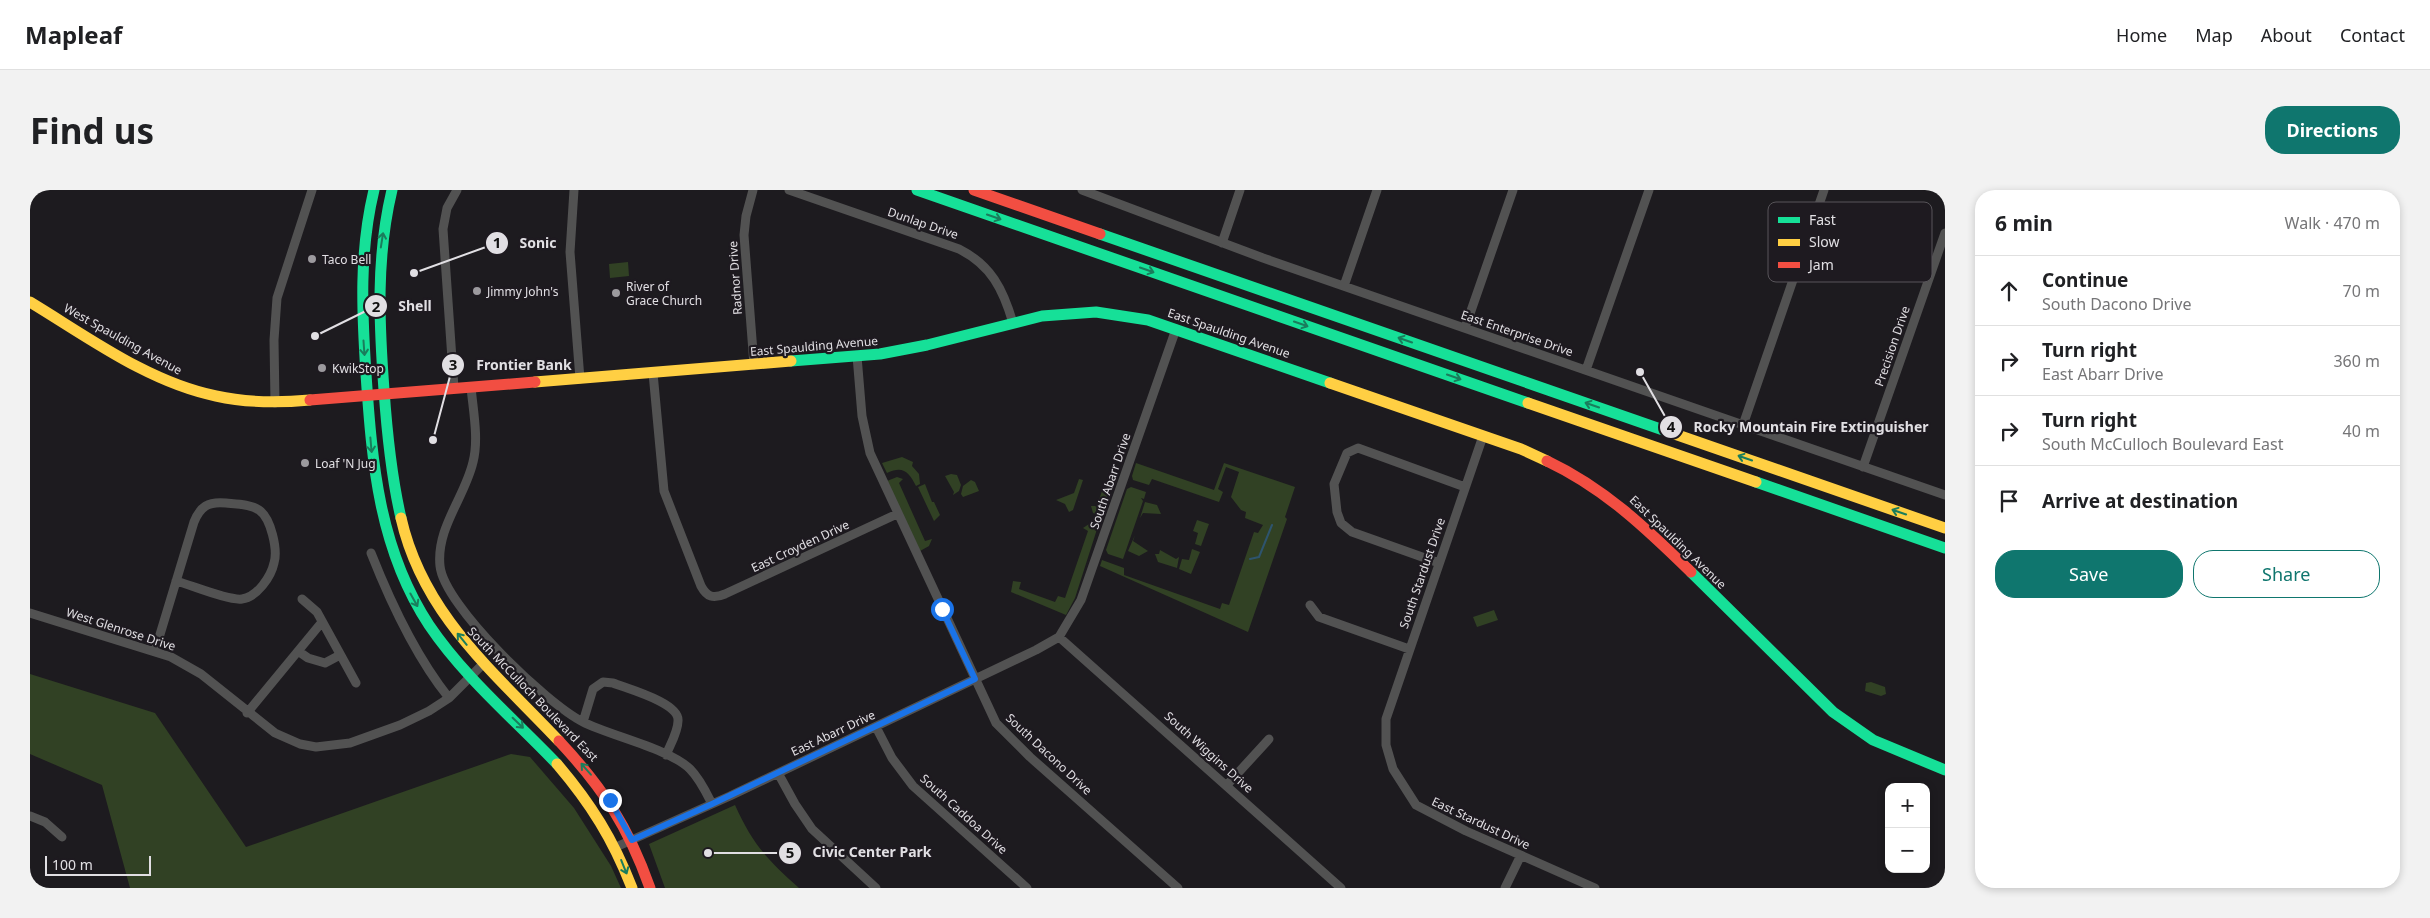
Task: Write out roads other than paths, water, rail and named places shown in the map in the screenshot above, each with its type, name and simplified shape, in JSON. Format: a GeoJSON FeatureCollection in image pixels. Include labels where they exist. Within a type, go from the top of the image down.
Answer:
{"type":"FeatureCollection","features":[{"type":"Feature","properties":{"kind":"main road"},"geometry":{"type":"LineString","coordinates":[[374,190],[365,226],[360,301],[376,491],[391,550],[418,608],[442,643],[471,676],[572,779],[595,809],[616,847],[632,888]]}},
{"type":"Feature","properties":{"kind":"main road","name":"South McCulloch Boulevard East"},"geometry":{"type":"LineString","coordinates":[[392,190],[382,238],[378,273],[393,488],[408,545],[433,599],[456,632],[483,664],[586,768],[610,800],[632,840],[650,888]]}},
{"type":"Feature","properties":{"kind":"main road"},"geometry":{"type":"LineString","coordinates":[[917,190],[1945,548]]}},
{"type":"Feature","properties":{"kind":"main road"},"geometry":{"type":"LineString","coordinates":[[974,190],[1945,528]]}},
{"type":"Feature","properties":{"kind":"main road","name":"West Spaulding Avenue"},"geometry":{"type":"LineString","coordinates":[[30,302],[151,372],[181,386],[228,399],[275,403],[385,394]]}},
{"type":"Feature","properties":{"kind":"main road","name":"East Spaulding Avenue"},"geometry":{"type":"LineString","coordinates":[[385,394],[857,356],[913,349],[1054,314],[1093,312],[1131,316],[1176,329],[1543,458],[1598,488],[1642,524],[1832,712],[1873,740],[1945,770]]}},
{"type":"Feature","properties":{"kind":"street"},"geometry":{"type":"LineString","coordinates":[[275,403],[274,332],[277,298],[312,190]]}},
{"type":"Feature","properties":{"kind":"street"},"geometry":{"type":"LineString","coordinates":[[454,388],[444,225],[447,208],[457,190]]}},
{"type":"Feature","properties":{"kind":"street"},"geometry":{"type":"LineString","coordinates":[[574,190],[570,252],[580,379]]}},
{"type":"Feature","properties":{"kind":"street","name":"Radnor Drive"},"geometry":{"type":"LineString","coordinates":[[753,190],[746,216],[744,235],[754,365]]}},
{"type":"Feature","properties":{"kind":"street","name":"Dunlap Drive"},"geometry":{"type":"LineString","coordinates":[[789,190],[972,256],[992,274],[1007,303],[1012,323]]}},
{"type":"Feature","properties":{"kind":"street","name":"East Enterprise Drive"},"geometry":{"type":"LineString","coordinates":[[1082,190],[1222,243],[1945,495]]}},
{"type":"Feature","properties":{"kind":"street"},"geometry":{"type":"LineString","coordinates":[[1222,243],[1240,190]]}},
{"type":"Feature","properties":{"kind":"street"},"geometry":{"type":"LineString","coordinates":[[1344,286],[1377,190]]}},
{"type":"Feature","properties":{"kind":"street"},"geometry":{"type":"LineString","coordinates":[[1465,328],[1513,190]]}},
{"type":"Feature","properties":{"kind":"street"},"geometry":{"type":"LineString","coordinates":[[1586,370],[1649,190]]}},
{"type":"Feature","properties":{"kind":"street"},"geometry":{"type":"LineString","coordinates":[[1820,202],[1824,190]]}},
{"type":"Feature","properties":{"kind":"street","name":"Precision Drive"},"geometry":{"type":"LineString","coordinates":[[1932,271],[1945,233]]}},
{"type":"Feature","properties":{"kind":"street"},"geometry":{"type":"LineString","coordinates":[[1743,425],[1792,282]]}},
{"type":"Feature","properties":{"kind":"street","name":"Precision Drive"},"geometry":{"type":"LineString","coordinates":[[1864,467],[1928,282]]}},
{"type":"Feature","properties":{"kind":"street","name":"South Abarr Drive"},"geometry":{"type":"LineString","coordinates":[[1059,637],[1081,600],[1176,329]]}},
{"type":"Feature","properties":{"kind":"street","name":"South Dacono Drive"},"geometry":{"type":"LineString","coordinates":[[857,356],[867,442],[897,514],[996,723],[1030,757],[1178,888]]}},
{"type":"Feature","properties":{"kind":"street","name":"East Croyden Drive"},"geometry":{"type":"LineString","coordinates":[[653,373],[660,466],[665,498],[701,586],[713,598],[897,514]]}},
{"type":"Feature","properties":{"kind":"street"},"geometry":{"type":"LineString","coordinates":[[471,387],[475,445],[474,460],[469,476],[449,518],[442,541],[440,566],[449,592],[503,656],[553,701],[583,722],[666,755],[690,769],[712,804]]}},
{"type":"Feature","properties":{"kind":"street","name":"South Stardust Drive"},"geometry":{"type":"LineString","coordinates":[[1386,719],[1483,436]]}},
{"type":"Feature","properties":{"kind":"street"},"geometry":{"type":"LineString","coordinates":[[1439,563],[1352,532],[1341,523],[1337,512],[1334,484],[1347,453],[1358,448],[1465,487]]}},
{"type":"Feature","properties":{"kind":"street"},"geometry":{"type":"LineString","coordinates":[[155,651],[176,581],[194,522],[203,506],[210,503],[244,505],[259,510],[268,521],[275,562],[272,570],[250,597],[236,599],[176,581]]}},
{"type":"Feature","properties":{"kind":"street"},"geometry":{"type":"LineString","coordinates":[[371,553],[404,626],[432,674],[449,698]]}},
{"type":"Feature","properties":{"kind":"street"},"geometry":{"type":"LineString","coordinates":[[302,599],[317,612],[356,684]]}},
{"type":"Feature","properties":{"kind":"street"},"geometry":{"type":"LineString","coordinates":[[1310,604],[1319,617],[1409,649]]}},
{"type":"Feature","properties":{"kind":"street","name":"West Glenrose Drive"},"geometry":{"type":"LineString","coordinates":[[30,613],[171,657],[201,674],[264,726],[287,740],[316,747],[333,747],[350,743],[400,725],[430,711],[449,698],[483,664]]}},
{"type":"Feature","properties":{"kind":"street"},"geometry":{"type":"LineString","coordinates":[[247,713],[322,622]]}},
{"type":"Feature","properties":{"kind":"street","name":"East Abarr Drive"},"geometry":{"type":"LineString","coordinates":[[616,847],[778,773],[1059,637]]}},
{"type":"Feature","properties":{"kind":"street","name":"South Wiggins Drive"},"geometry":{"type":"LineString","coordinates":[[1059,637],[1341,888]]}},
{"type":"Feature","properties":{"kind":"street"},"geometry":{"type":"LineString","coordinates":[[298,651],[308,658],[325,663],[340,655]]}},
{"type":"Feature","properties":{"kind":"street"},"geometry":{"type":"LineString","coordinates":[[583,722],[593,689],[604,682],[670,706],[677,713],[678,721],[666,755]]}},
{"type":"Feature","properties":{"kind":"street","name":"East Stardust Drive"},"geometry":{"type":"LineString","coordinates":[[1386,719],[1386,745],[1393,769],[1416,805],[1466,831],[1595,888]]}},
{"type":"Feature","properties":{"kind":"street","name":"South Caddoa Drive"},"geometry":{"type":"LineString","coordinates":[[876,726],[892,758],[913,786],[1027,888]]}},
{"type":"Feature","properties":{"kind":"street"},"geometry":{"type":"LineString","coordinates":[[1227,785],[1269,739]]}},
{"type":"Feature","properties":{"kind":"street"},"geometry":{"type":"LineString","coordinates":[[778,773],[795,804],[812,829],[876,888]]}},
{"type":"Feature","properties":{"kind":"street"},"geometry":{"type":"LineString","coordinates":[[30,816],[45,822],[62,837]]}},
{"type":"Feature","properties":{"kind":"street"},"geometry":{"type":"LineString","coordinates":[[1505,888],[1521,855]]}},
{"type":"Feature","properties":{"kind":"waterway"},"geometry":{"type":"LineString","coordinates":[[1250,559],[1259,557],[1272,525]]}},
{"type":"Feature","properties":{"kind":"place","name":"Taco Bell"},"geometry":{"type":"Point","coordinates":[312,259]}},
{"type":"Feature","properties":{"kind":"place","name":"Sonic"},"geometry":{"type":"Point","coordinates":[414,273]}},
{"type":"Feature","properties":{"kind":"place","name":"Jimmy John's"},"geometry":{"type":"Point","coordinates":[477,291]}},
{"type":"Feature","properties":{"kind":"place","name":"River of Grace Church"},"geometry":{"type":"Point","coordinates":[616,293]}},
{"type":"Feature","properties":{"kind":"place","name":"Shell"},"geometry":{"type":"Point","coordinates":[315,336]}},
{"type":"Feature","properties":{"kind":"place","name":"KwikStop"},"geometry":{"type":"Point","coordinates":[322,368]}},
{"type":"Feature","properties":{"kind":"place","name":"Rocky Mountain Fire Extinguisher"},"geometry":{"type":"Point","coordinates":[1640,372]}},
{"type":"Feature","properties":{"kind":"place","name":"Frontier Bank"},"geometry":{"type":"Point","coordinates":[433,440]}},
{"type":"Feature","properties":{"kind":"place","name":"Loaf 'N Jug"},"geometry":{"type":"Point","coordinates":[305,463]}},
{"type":"Feature","properties":{"kind":"place","name":"Civic Center Park"},"geometry":{"type":"Point","coordinates":[708,853]}}]}
